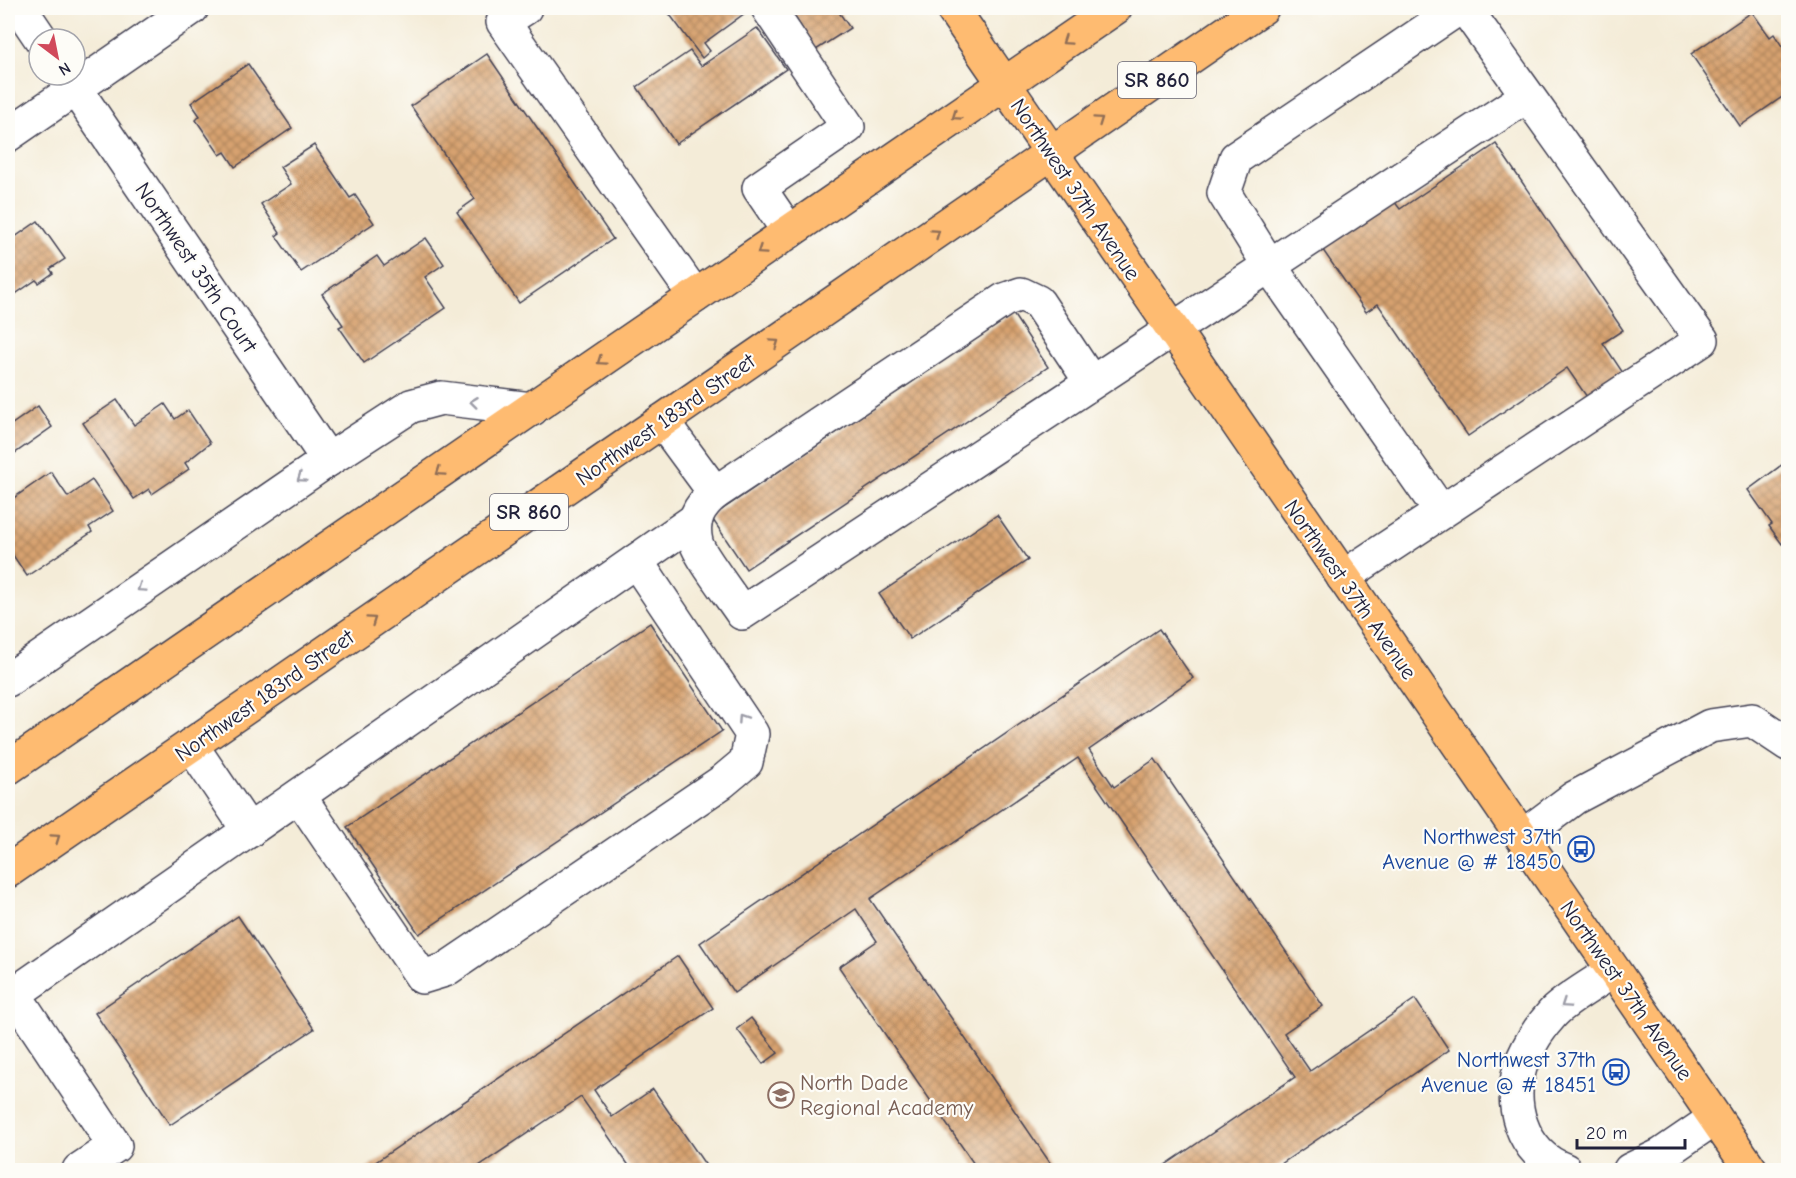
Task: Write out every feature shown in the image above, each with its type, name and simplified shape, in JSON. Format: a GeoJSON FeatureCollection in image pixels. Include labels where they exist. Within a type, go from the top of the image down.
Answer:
{"type":"FeatureCollection","features":[{"type":"Feature","properties":{"kind":"main road","name":"Northwest 37th Avenue"},"geometry":{"type":"LineString","coordinates":[[952,8],[1751,1170]]}},
{"type":"Feature","properties":{"kind":"main road"},"geometry":{"type":"LineString","coordinates":[[8,768],[1115,8]]}},
{"type":"Feature","properties":{"kind":"main road","name":"Northwest 183rd Street"},"geometry":{"type":"LineString","coordinates":[[8,871],[1262,8]]}},
{"type":"Feature","properties":{"kind":"street"},"geometry":{"type":"LineString","coordinates":[[20,8],[33,27]]}},
{"type":"Feature","properties":{"kind":"street"},"geometry":{"type":"LineString","coordinates":[[87,72],[192,8]]}},
{"type":"Feature","properties":{"kind":"street"},"geometry":{"type":"LineString","coordinates":[[768,8],[848,127],[759,188],[789,232]]}},
{"type":"Feature","properties":{"kind":"street"},"geometry":{"type":"LineString","coordinates":[[1441,512],[1269,265],[1224,193],[1236,159],[1459,8]]}},
{"type":"Feature","properties":{"kind":"street"},"geometry":{"type":"LineString","coordinates":[[1342,577],[1702,340],[1465,8]]}},
{"type":"Feature","properties":{"kind":"street"},"geometry":{"type":"LineString","coordinates":[[514,15],[695,296]]}},
{"type":"Feature","properties":{"kind":"street"},"geometry":{"type":"LineString","coordinates":[[8,135],[65,87]]}},
{"type":"Feature","properties":{"kind":"street","name":"Northwest 35th Court"},"geometry":{"type":"LineString","coordinates":[[74,87],[328,460]]}},
{"type":"Feature","properties":{"kind":"street"},"geometry":{"type":"LineString","coordinates":[[1091,382],[1038,302],[1021,294],[1004,300],[701,504],[696,519],[696,544],[742,614],[1091,382],[1171,328],[1527,96]]}},
{"type":"Feature","properties":{"kind":"street"},"geometry":{"type":"LineString","coordinates":[[8,680],[328,460],[411,406],[441,398],[532,409]]}},
{"type":"Feature","properties":{"kind":"street"},"geometry":{"type":"LineString","coordinates":[[662,421],[715,493]]}},
{"type":"Feature","properties":{"kind":"street"},"geometry":{"type":"LineString","coordinates":[[79,1170],[115,1146],[14,994],[696,519]]}},
{"type":"Feature","properties":{"kind":"street"},"geometry":{"type":"LineString","coordinates":[[299,796],[422,977],[445,970],[722,782],[746,762],[752,734],[636,561]]}},
{"type":"Feature","properties":{"kind":"street"},"geometry":{"type":"LineString","coordinates":[[1522,837],[1574,798],[1710,726],[1752,720],[1788,744]]}},
{"type":"Feature","properties":{"kind":"street"},"geometry":{"type":"LineString","coordinates":[[191,745],[249,831]]}},
{"type":"Feature","properties":{"kind":"street"},"geometry":{"type":"LineString","coordinates":[[1565,1170],[1538,1153],[1526,1139],[1517,1113],[1516,1087],[1523,1060],[1535,1037],[1554,1011],[1614,971]]}},
{"type":"Feature","properties":{"kind":"street"},"geometry":{"type":"LineString","coordinates":[[1630,1170],[1661,1155],[1715,1118]]}},
{"type":"Feature","properties":{"kind":"building"},"geometry":{"type":"Polygon","coordinates":[[[665,8],[742,8],[745,13],[704,43],[710,51],[702,58],[665,8]]]}},
{"type":"Feature","properties":{"kind":"building"},"geometry":{"type":"Polygon","coordinates":[[[789,8],[836,8],[850,28],[816,50],[789,8]]]}},
{"type":"Feature","properties":{"kind":"building"},"geometry":{"type":"Polygon","coordinates":[[[1752,12],[1770,37],[1774,34],[1788,55],[1788,93],[1740,126],[1691,54],[1752,12]]]}},
{"type":"Feature","properties":{"kind":"building"},"geometry":{"type":"Polygon","coordinates":[[[757,28],[786,69],[676,144],[637,87],[690,51],[701,66],[757,28]]]}},
{"type":"Feature","properties":{"kind":"building"},"geometry":{"type":"Polygon","coordinates":[[[487,54],[613,239],[519,303],[457,212],[475,199],[411,106],[487,54]]]}},
{"type":"Feature","properties":{"kind":"building"},"geometry":{"type":"Polygon","coordinates":[[[248,64],[292,128],[235,167],[225,152],[220,155],[196,120],[200,116],[191,103],[248,64]]]}},
{"type":"Feature","properties":{"kind":"building"},"geometry":{"type":"Polygon","coordinates":[[[1496,144],[1623,330],[1603,343],[1625,376],[1589,400],[1567,368],[1468,436],[1378,304],[1366,312],[1320,246],[1391,197],[1400,209],[1496,144]]]}},
{"type":"Feature","properties":{"kind":"building"},"geometry":{"type":"Polygon","coordinates":[[[314,145],[350,198],[355,195],[374,223],[301,272],[276,236],[280,233],[261,204],[291,184],[280,167],[314,145]]]}},
{"type":"Feature","properties":{"kind":"building"},"geometry":{"type":"Polygon","coordinates":[[[38,221],[65,259],[50,269],[53,273],[39,283],[36,280],[8,299],[8,242],[38,221]]]}},
{"type":"Feature","properties":{"kind":"building"},"geometry":{"type":"Polygon","coordinates":[[[426,238],[444,264],[425,277],[446,308],[364,363],[339,327],[343,325],[322,294],[377,256],[384,266],[426,238]]]}},
{"type":"Feature","properties":{"kind":"building"},"geometry":{"type":"Polygon","coordinates":[[[1013,314],[1048,367],[746,569],[711,517],[1013,314]]]}},
{"type":"Feature","properties":{"kind":"building"},"geometry":{"type":"Polygon","coordinates":[[[117,400],[134,425],[165,404],[175,419],[188,410],[210,443],[185,463],[189,469],[152,494],[149,489],[134,499],[83,423],[117,400]]]}},
{"type":"Feature","properties":{"kind":"building"},"geometry":{"type":"Polygon","coordinates":[[[38,406],[52,427],[8,458],[8,427],[38,406]]]}},
{"type":"Feature","properties":{"kind":"building"},"geometry":{"type":"Polygon","coordinates":[[[1787,461],[1788,546],[1785,541],[1782,544],[1769,526],[1772,524],[1748,490],[1787,461]]]}},
{"type":"Feature","properties":{"kind":"building"},"geometry":{"type":"Polygon","coordinates":[[[51,472],[68,497],[92,480],[113,511],[89,527],[92,532],[27,576],[8,548],[8,502],[51,472]]]}},
{"type":"Feature","properties":{"kind":"building"},"geometry":{"type":"Polygon","coordinates":[[[997,515],[1028,560],[910,639],[879,594],[997,515]]]}},
{"type":"Feature","properties":{"kind":"building"},"geometry":{"type":"Polygon","coordinates":[[[650,623],[722,731],[419,934],[347,827],[650,623]]]}},
{"type":"Feature","properties":{"kind":"building"},"geometry":{"type":"Polygon","coordinates":[[[1159,629],[1193,678],[1089,750],[1114,787],[1155,759],[1323,1006],[1284,1033],[1310,1071],[1415,999],[1449,1050],[1272,1170],[1158,1170],[1295,1077],[1078,758],[870,899],[1055,1170],[978,1170],[839,967],[877,941],[856,909],[734,993],[700,943],[1159,629]]]}},
{"type":"Feature","properties":{"kind":"building"},"geometry":{"type":"Polygon","coordinates":[[[238,916],[314,1029],[170,1125],[95,1013],[238,916]]]}},
{"type":"Feature","properties":{"kind":"building"},"geometry":{"type":"Polygon","coordinates":[[[678,956],[713,1008],[594,1090],[612,1117],[653,1089],[709,1170],[632,1170],[581,1097],[473,1170],[364,1170],[678,956]]]}},
{"type":"Feature","properties":{"kind":"building"},"geometry":{"type":"Polygon","coordinates":[[[751,1018],[778,1053],[763,1064],[737,1029],[751,1018]]]}},
{"type":"Feature","properties":{"kind":"place","name":"Northwest 37th Avenue @ # 18450"},"geometry":{"type":"Point","coordinates":[1581,849]}},
{"type":"Feature","properties":{"kind":"place","name":"Northwest 37th Avenue @ # 18451"},"geometry":{"type":"Point","coordinates":[1616,1072]}},
{"type":"Feature","properties":{"kind":"place","name":"North Dade Regional Academy"},"geometry":{"type":"Point","coordinates":[781,1095]}}]}
